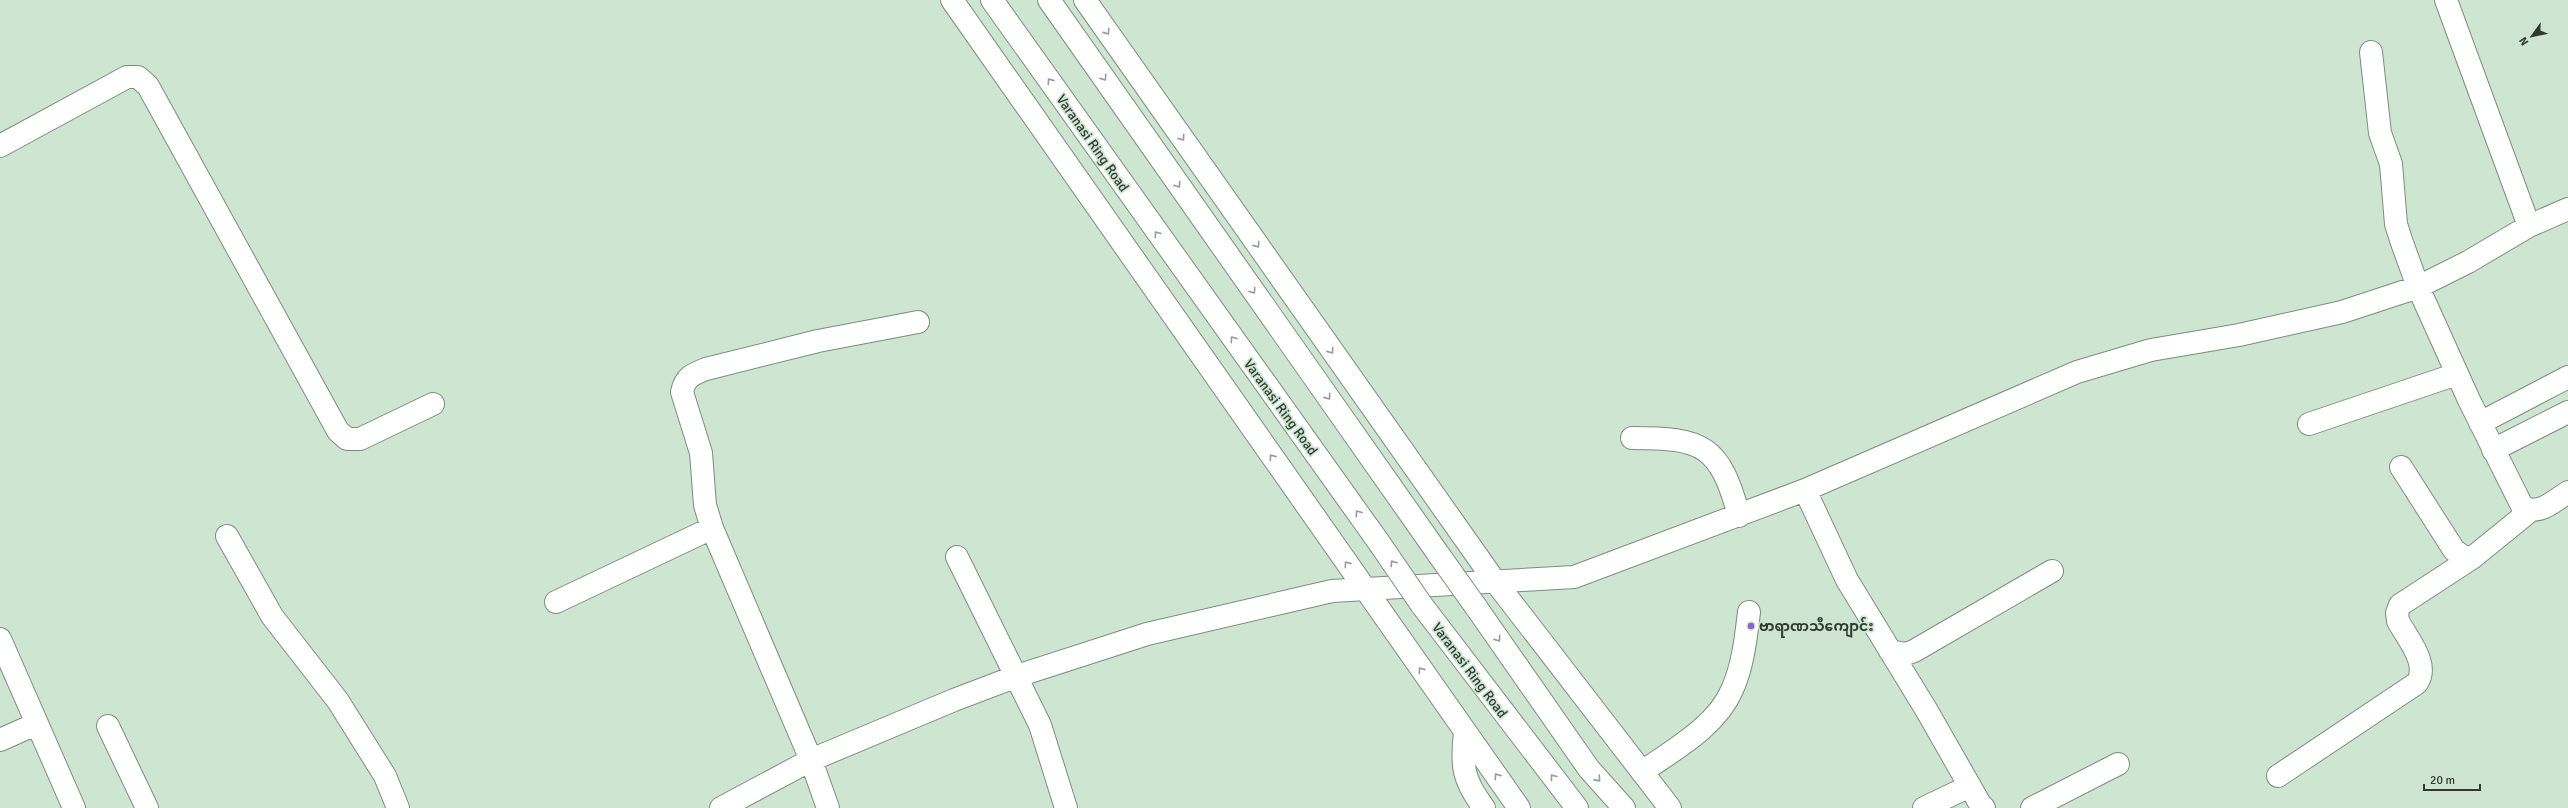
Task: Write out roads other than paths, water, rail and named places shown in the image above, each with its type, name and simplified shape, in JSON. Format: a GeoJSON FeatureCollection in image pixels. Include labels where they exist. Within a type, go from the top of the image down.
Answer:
{"type":"FeatureCollection","features":[{"type":"Feature","properties":{"kind":"main road"},"geometry":{"type":"LineString","coordinates":[[952,0],[1519,808]]}},
{"type":"Feature","properties":{"kind":"main road","name":"Varanasi Ring Road"},"geometry":{"type":"LineString","coordinates":[[992,0],[1380,544],[1421,604],[1577,808]]}},
{"type":"Feature","properties":{"kind":"main road"},"geometry":{"type":"LineString","coordinates":[[1049,0],[1589,770],[1624,808]]}},
{"type":"Feature","properties":{"kind":"main road"},"geometry":{"type":"LineString","coordinates":[[1085,0],[1494,580],[1670,808]]}},
{"type":"Feature","properties":{"kind":"main road"},"geometry":{"type":"LineString","coordinates":[[2446,0],[2529,226]]}},
{"type":"Feature","properties":{"kind":"main road"},"geometry":{"type":"LineString","coordinates":[[2371,52],[2380,132],[2391,164],[2396,224],[2418,287],[2457,374],[2513,491],[2522,506],[2530,511]]}},
{"type":"Feature","properties":{"kind":"main road"},"geometry":{"type":"LineString","coordinates":[[0,146],[96,92],[127,77],[138,77],[148,86],[191,162],[338,431],[347,439],[360,439],[433,404]]}},
{"type":"Feature","properties":{"kind":"main road"},"geometry":{"type":"LineString","coordinates":[[721,808],[812,760],[954,700],[1017,676],[1147,634],[1332,591],[1494,580],[1574,577],[1805,490],[2077,372],[2151,350],[2239,335],[2342,312],[2418,287],[2468,262],[2529,226],[2568,209]]}},
{"type":"Feature","properties":{"kind":"main road"},"geometry":{"type":"LineString","coordinates":[[828,808],[812,760],[712,528],[705,505],[701,453],[682,392],[684,384],[690,375],[818,341],[918,322]]}},
{"type":"Feature","properties":{"kind":"main road"},"geometry":{"type":"LineString","coordinates":[[2309,424],[2457,374]]}},
{"type":"Feature","properties":{"kind":"main road"},"geometry":{"type":"LineString","coordinates":[[2480,423],[2568,377]]}},
{"type":"Feature","properties":{"kind":"main road"},"geometry":{"type":"LineString","coordinates":[[2493,450],[2568,412]]}},
{"type":"Feature","properties":{"kind":"main road"},"geometry":{"type":"LineString","coordinates":[[1632,438],[1674,438],[1696,445],[1713,457],[1722,469],[1730,484],[1739,516]]}},
{"type":"Feature","properties":{"kind":"main road"},"geometry":{"type":"LineString","coordinates":[[2401,467],[2454,550],[2461,555],[2472,558]]}},
{"type":"Feature","properties":{"kind":"main road"},"geometry":{"type":"LineString","coordinates":[[1805,490],[1847,580],[1984,808]]}},
{"type":"Feature","properties":{"kind":"main road"},"geometry":{"type":"LineString","coordinates":[[2278,776],[2417,683],[2421,677],[2421,665],[2398,621],[2396,614],[2400,605],[2472,558],[2530,511],[2538,510],[2568,492]]}},
{"type":"Feature","properties":{"kind":"main road"},"geometry":{"type":"LineString","coordinates":[[556,602],[712,528]]}},
{"type":"Feature","properties":{"kind":"main road"},"geometry":{"type":"LineString","coordinates":[[227,536],[272,616],[338,701],[385,776],[398,808]]}},
{"type":"Feature","properties":{"kind":"main road"},"geometry":{"type":"LineString","coordinates":[[957,557],[1040,725],[1066,808]]}},
{"type":"Feature","properties":{"kind":"main road"},"geometry":{"type":"LineString","coordinates":[[1890,650],[1906,654],[1914,651],[2052,571]]}},
{"type":"Feature","properties":{"kind":"main road"},"geometry":{"type":"LineString","coordinates":[[1642,772],[1695,733],[1723,706],[1733,690],[1744,649],[1749,612]]}},
{"type":"Feature","properties":{"kind":"main road"},"geometry":{"type":"LineString","coordinates":[[0,639],[74,808]]}},
{"type":"Feature","properties":{"kind":"main road"},"geometry":{"type":"LineString","coordinates":[[0,740],[36,724]]}},
{"type":"Feature","properties":{"kind":"main road"},"geometry":{"type":"LineString","coordinates":[[108,726],[147,808]]}},
{"type":"Feature","properties":{"kind":"main road"},"geometry":{"type":"LineString","coordinates":[[1465,732],[1462,761],[1468,781],[1484,808]]}},
{"type":"Feature","properties":{"kind":"main road"},"geometry":{"type":"LineString","coordinates":[[2032,808],[2118,764]]}},
{"type":"Feature","properties":{"kind":"main road"},"geometry":{"type":"LineString","coordinates":[[1924,808],[1970,786]]}},
{"type":"Feature","properties":{"kind":"place","name":"ဗာရာဏသီကျောင်း"},"geometry":{"type":"Point","coordinates":[1751,626]}}]}
